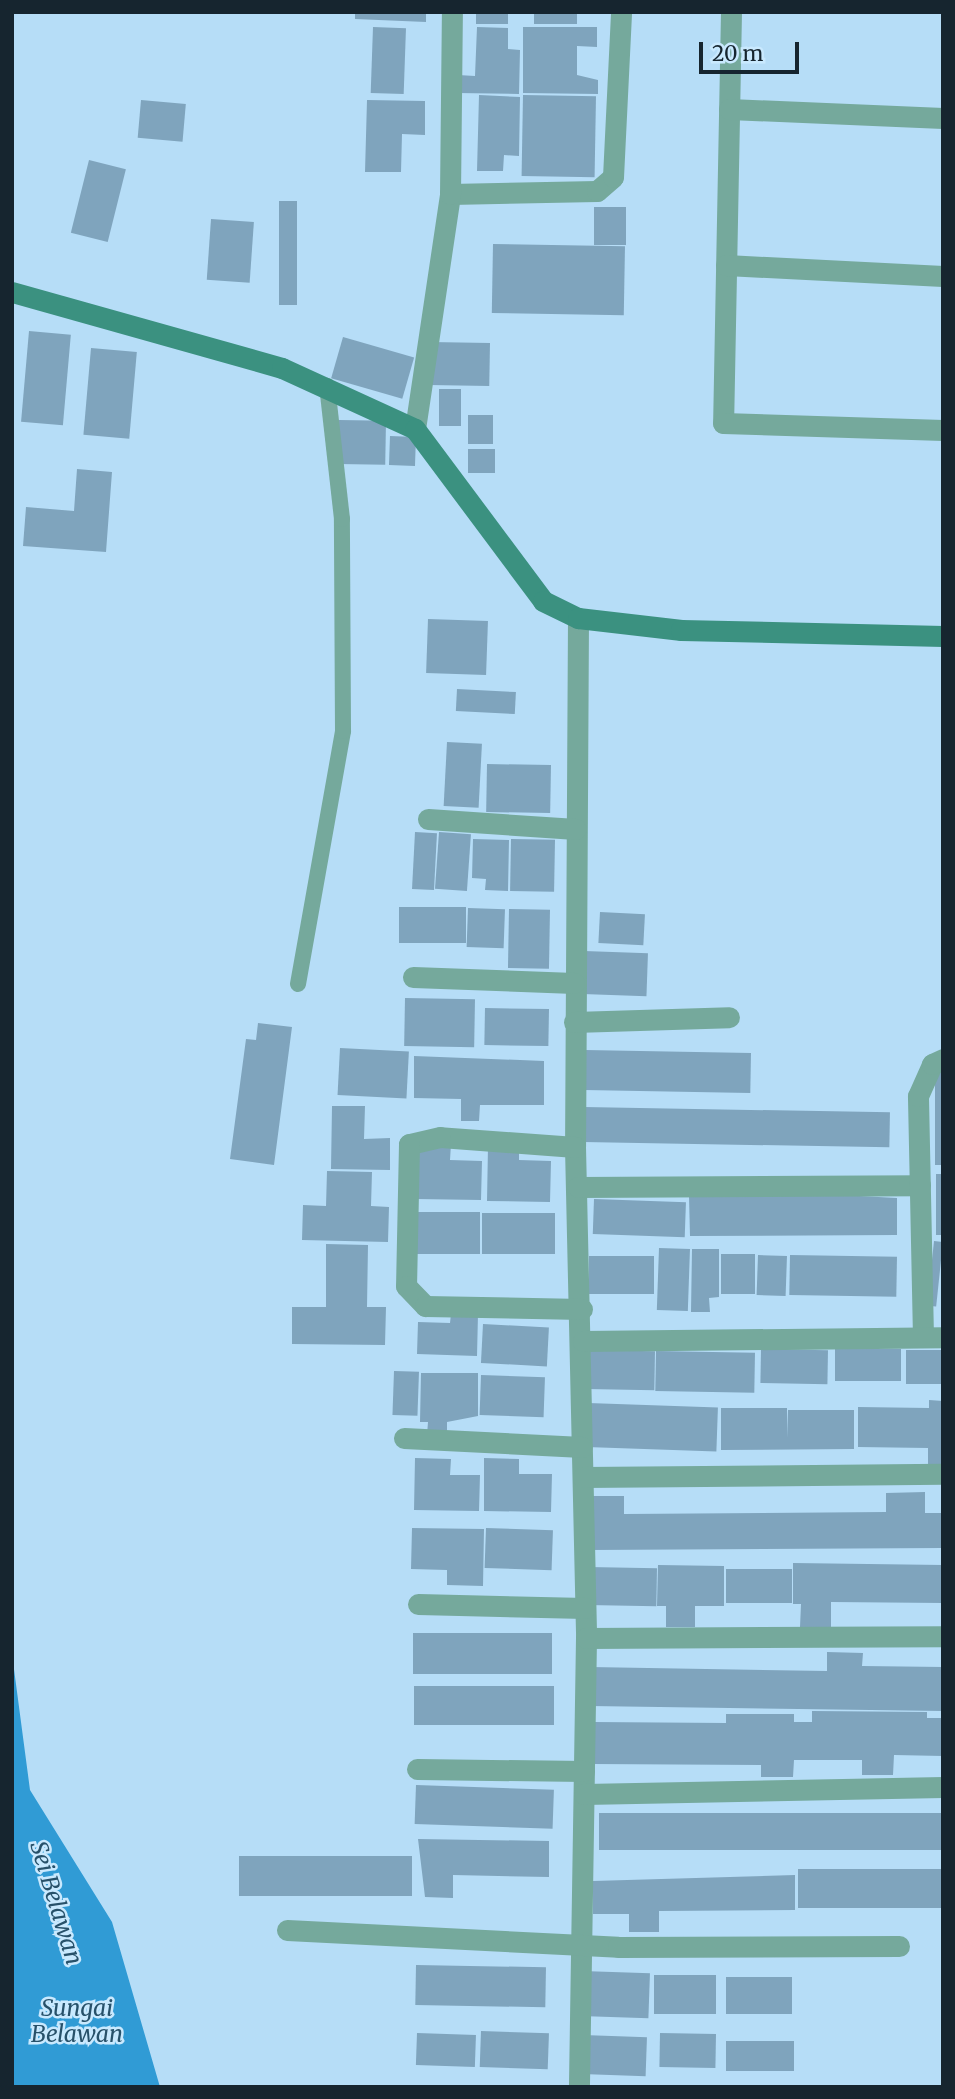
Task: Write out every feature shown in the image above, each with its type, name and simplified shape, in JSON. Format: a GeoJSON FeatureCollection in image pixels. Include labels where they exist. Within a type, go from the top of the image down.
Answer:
{"type":"FeatureCollection","features":[{"type":"Feature","properties":{"kind":"street"},"geometry":{"type":"LineString","coordinates":[[415,429],[450,194],[452,12]]}},
{"type":"Feature","properties":{"kind":"street"},"geometry":{"type":"LineString","coordinates":[[450,194],[597,191],[613,177],[621,12]]}},
{"type":"Feature","properties":{"kind":"street"},"geometry":{"type":"LineString","coordinates":[[731,12],[723,423],[943,430]]}},
{"type":"Feature","properties":{"kind":"street"},"geometry":{"type":"LineString","coordinates":[[729,109],[943,118]]}},
{"type":"Feature","properties":{"kind":"street"},"geometry":{"type":"LineString","coordinates":[[726,265],[943,276]]}},
{"type":"Feature","properties":{"kind":"street"},"geometry":{"type":"LineString","coordinates":[[12,292],[172,333],[327,386],[415,429],[543,601],[578,618],[681,630],[943,636]]}},
{"type":"Feature","properties":{"kind":"street"},"geometry":{"type":"LineString","coordinates":[[578,618],[574,1022],[575,1147],[583,1341],[586,1638],[579,2087]]}},
{"type":"Feature","properties":{"kind":"street"},"geometry":{"type":"LineString","coordinates":[[428,819],[576,829]]}},
{"type":"Feature","properties":{"kind":"street"},"geometry":{"type":"LineString","coordinates":[[413,977],[574,983]]}},
{"type":"Feature","properties":{"kind":"street"},"geometry":{"type":"LineString","coordinates":[[574,1022],[729,1017]]}},
{"type":"Feature","properties":{"kind":"street"},"geometry":{"type":"LineString","coordinates":[[583,1341],[933,1337],[920,1185],[918,1096],[932,1064],[943,1059]]}},
{"type":"Feature","properties":{"kind":"street"},"geometry":{"type":"LineString","coordinates":[[575,1147],[440,1137],[409,1144],[406,1286],[425,1306],[582,1309]]}},
{"type":"Feature","properties":{"kind":"street"},"geometry":{"type":"LineString","coordinates":[[578,1187],[920,1185]]}},
{"type":"Feature","properties":{"kind":"street"},"geometry":{"type":"LineString","coordinates":[[404,1438],[582,1447]]}},
{"type":"Feature","properties":{"kind":"street"},"geometry":{"type":"LineString","coordinates":[[583,1477],[943,1474]]}},
{"type":"Feature","properties":{"kind":"street"},"geometry":{"type":"LineString","coordinates":[[418,1604],[585,1608]]}},
{"type":"Feature","properties":{"kind":"street"},"geometry":{"type":"LineString","coordinates":[[586,1638],[943,1636]]}},
{"type":"Feature","properties":{"kind":"street"},"geometry":{"type":"LineString","coordinates":[[417,1769],[584,1771]]}},
{"type":"Feature","properties":{"kind":"street"},"geometry":{"type":"LineString","coordinates":[[584,1794],[943,1787]]}},
{"type":"Feature","properties":{"kind":"street"},"geometry":{"type":"LineString","coordinates":[[287,1930],[582,1944],[899,1946]]}},
{"type":"Feature","properties":{"kind":"lane"},"geometry":{"type":"LineString","coordinates":[[298,984],[343,731],[342,519],[327,386]]}},
{"type":"Feature","properties":{"kind":"water","name":"Sungai Belawan"},"geometry":{"type":"Polygon","coordinates":[[[12,1654],[30,1790],[112,1922],[160,2087],[12,2087],[12,1654]]]}},
{"type":"Feature","properties":{"kind":"building"},"geometry":{"type":"Polygon","coordinates":[[[355,12],[426,12],[426,22],[355,19],[355,12]]]}},
{"type":"Feature","properties":{"kind":"building"},"geometry":{"type":"Polygon","coordinates":[[[476,12],[508,12],[508,24],[476,24],[476,12]]]}},
{"type":"Feature","properties":{"kind":"building"},"geometry":{"type":"Polygon","coordinates":[[[534,12],[577,12],[577,24],[534,24],[534,12]]]}},
{"type":"Feature","properties":{"kind":"building"},"geometry":{"type":"Polygon","coordinates":[[[373,27],[406,28],[404,94],[371,93],[373,27]]]}},
{"type":"Feature","properties":{"kind":"building"},"geometry":{"type":"Polygon","coordinates":[[[477,27],[508,28],[508,49],[520,50],[519,94],[457,93],[458,75],[475,76],[477,27]]]}},
{"type":"Feature","properties":{"kind":"building"},"geometry":{"type":"Polygon","coordinates":[[[523,27],[597,27],[597,47],[577,46],[577,75],[598,80],[598,94],[523,93],[523,27]]]}},
{"type":"Feature","properties":{"kind":"building"},"geometry":{"type":"Polygon","coordinates":[[[479,95],[520,97],[519,156],[504,155],[503,171],[477,171],[479,95]]]}},
{"type":"Feature","properties":{"kind":"building"},"geometry":{"type":"Polygon","coordinates":[[[523,95],[596,96],[595,177],[522,176],[523,95]]]}},
{"type":"Feature","properties":{"kind":"building"},"geometry":{"type":"Polygon","coordinates":[[[141,100],[186,104],[183,142],[138,138],[141,100]]]}},
{"type":"Feature","properties":{"kind":"building"},"geometry":{"type":"Polygon","coordinates":[[[367,100],[425,101],[425,135],[402,134],[401,172],[365,172],[367,100]]]}},
{"type":"Feature","properties":{"kind":"building"},"geometry":{"type":"Polygon","coordinates":[[[89,160],[126,169],[108,242],[71,233],[89,160]]]}},
{"type":"Feature","properties":{"kind":"building"},"geometry":{"type":"Polygon","coordinates":[[[279,201],[297,201],[297,305],[279,305],[279,201]]]}},
{"type":"Feature","properties":{"kind":"building"},"geometry":{"type":"Polygon","coordinates":[[[594,207],[626,207],[626,245],[594,245],[594,207]]]}},
{"type":"Feature","properties":{"kind":"building"},"geometry":{"type":"Polygon","coordinates":[[[211,219],[254,222],[250,283],[207,280],[211,219]]]}},
{"type":"Feature","properties":{"kind":"building"},"geometry":{"type":"Polygon","coordinates":[[[493,244],[625,246],[624,315],[492,313],[493,244]]]}},
{"type":"Feature","properties":{"kind":"building"},"geometry":{"type":"Polygon","coordinates":[[[29,331],[71,335],[63,425],[21,422],[29,331]]]}},
{"type":"Feature","properties":{"kind":"building"},"geometry":{"type":"Polygon","coordinates":[[[343,337],[414,357],[402,399],[331,378],[343,337]]]}},
{"type":"Feature","properties":{"kind":"building"},"geometry":{"type":"Polygon","coordinates":[[[430,342],[490,343],[489,386],[429,385],[430,342]]]}},
{"type":"Feature","properties":{"kind":"building"},"geometry":{"type":"Polygon","coordinates":[[[91,348],[137,352],[129,439],[83,435],[91,348]]]}},
{"type":"Feature","properties":{"kind":"building"},"geometry":{"type":"Polygon","coordinates":[[[439,389],[461,389],[461,426],[439,426],[439,389]]]}},
{"type":"Feature","properties":{"kind":"building"},"geometry":{"type":"Polygon","coordinates":[[[468,415],[493,415],[493,444],[468,444],[468,415]]]}},
{"type":"Feature","properties":{"kind":"building"},"geometry":{"type":"Polygon","coordinates":[[[339,420],[386,421],[385,465],[338,464],[339,420]]]}},
{"type":"Feature","properties":{"kind":"building"},"geometry":{"type":"Polygon","coordinates":[[[390,436],[416,437],[415,466],[389,465],[390,436]]]}},
{"type":"Feature","properties":{"kind":"building"},"geometry":{"type":"Polygon","coordinates":[[[468,449],[495,449],[495,473],[468,473],[468,449]]]}},
{"type":"Feature","properties":{"kind":"building"},"geometry":{"type":"Polygon","coordinates":[[[77,469],[112,472],[106,552],[23,546],[26,507],[74,511],[77,469]]]}},
{"type":"Feature","properties":{"kind":"building"},"geometry":{"type":"Polygon","coordinates":[[[428,619],[488,621],[486,675],[426,673],[428,619]]]}},
{"type":"Feature","properties":{"kind":"building"},"geometry":{"type":"Polygon","coordinates":[[[457,689],[516,692],[515,714],[456,711],[457,689]]]}},
{"type":"Feature","properties":{"kind":"building"},"geometry":{"type":"Polygon","coordinates":[[[447,742],[482,744],[479,808],[444,806],[447,742]]]}},
{"type":"Feature","properties":{"kind":"building"},"geometry":{"type":"Polygon","coordinates":[[[487,764],[551,765],[550,813],[486,812],[487,764]]]}},
{"type":"Feature","properties":{"kind":"building"},"geometry":{"type":"Polygon","coordinates":[[[415,832],[437,833],[434,890],[412,889],[415,832]]]}},
{"type":"Feature","properties":{"kind":"building"},"geometry":{"type":"Polygon","coordinates":[[[439,832],[471,834],[467,891],[435,889],[439,832]]]}},
{"type":"Feature","properties":{"kind":"building"},"geometry":{"type":"Polygon","coordinates":[[[473,839],[509,840],[508,891],[485,890],[486,879],[472,878],[473,839]]]}},
{"type":"Feature","properties":{"kind":"building"},"geometry":{"type":"Polygon","coordinates":[[[511,839],[555,840],[554,892],[510,891],[511,839]]]}},
{"type":"Feature","properties":{"kind":"building"},"geometry":{"type":"Polygon","coordinates":[[[399,907],[466,907],[466,943],[399,943],[399,907]]]}},
{"type":"Feature","properties":{"kind":"building"},"geometry":{"type":"Polygon","coordinates":[[[468,908],[505,909],[504,948],[467,947],[468,908]]]}},
{"type":"Feature","properties":{"kind":"building"},"geometry":{"type":"Polygon","coordinates":[[[509,909],[550,910],[549,969],[508,968],[509,909]]]}},
{"type":"Feature","properties":{"kind":"building"},"geometry":{"type":"Polygon","coordinates":[[[600,912],[645,914],[643,945],[598,943],[600,912]]]}},
{"type":"Feature","properties":{"kind":"building"},"geometry":{"type":"Polygon","coordinates":[[[584,951],[648,953],[646,996],[582,994],[584,951]]]}},
{"type":"Feature","properties":{"kind":"building"},"geometry":{"type":"Polygon","coordinates":[[[405,998],[475,999],[474,1047],[404,1046],[405,998]]]}},
{"type":"Feature","properties":{"kind":"building"},"geometry":{"type":"Polygon","coordinates":[[[485,1008],[549,1009],[548,1046],[484,1045],[485,1008]]]}},
{"type":"Feature","properties":{"kind":"building"},"geometry":{"type":"Polygon","coordinates":[[[258,1023],[292,1027],[274,1165],[230,1159],[246,1039],[256,1040],[258,1023]]]}},
{"type":"Feature","properties":{"kind":"building"},"geometry":{"type":"Polygon","coordinates":[[[340,1048],[409,1052],[406,1099],[338,1095],[340,1048]]]}},
{"type":"Feature","properties":{"kind":"building"},"geometry":{"type":"Polygon","coordinates":[[[585,1050],[751,1053],[750,1093],[584,1090],[585,1050]]]}},
{"type":"Feature","properties":{"kind":"building"},"geometry":{"type":"Polygon","coordinates":[[[414,1056],[544,1061],[544,1105],[480,1105],[479,1121],[461,1121],[461,1099],[414,1098],[414,1056]]]}},
{"type":"Feature","properties":{"kind":"building"},"geometry":{"type":"Polygon","coordinates":[[[935,1069],[943,1069],[943,1165],[935,1165],[935,1069]]]}},
{"type":"Feature","properties":{"kind":"building"},"geometry":{"type":"Polygon","coordinates":[[[332,1106],[365,1106],[364,1139],[390,1138],[390,1170],[331,1169],[332,1106]]]}},
{"type":"Feature","properties":{"kind":"building"},"geometry":{"type":"Polygon","coordinates":[[[584,1107],[890,1112],[889,1147],[583,1142],[584,1107]]]}},
{"type":"Feature","properties":{"kind":"building"},"geometry":{"type":"Polygon","coordinates":[[[417,1144],[451,1144],[450,1160],[482,1161],[481,1200],[416,1199],[417,1144]]]}},
{"type":"Feature","properties":{"kind":"building"},"geometry":{"type":"Polygon","coordinates":[[[488,1146],[519,1147],[519,1160],[551,1161],[550,1202],[487,1201],[488,1146]]]}},
{"type":"Feature","properties":{"kind":"building"},"geometry":{"type":"Polygon","coordinates":[[[327,1171],[372,1172],[371,1206],[389,1207],[388,1242],[302,1240],[303,1205],[326,1206],[327,1171]]]}},
{"type":"Feature","properties":{"kind":"building"},"geometry":{"type":"Polygon","coordinates":[[[936,1174],[943,1174],[943,1235],[936,1235],[936,1174]]]}},
{"type":"Feature","properties":{"kind":"building"},"geometry":{"type":"Polygon","coordinates":[[[822,1194],[897,1198],[897,1235],[690,1236],[689,1196],[822,1194]]]}},
{"type":"Feature","properties":{"kind":"building"},"geometry":{"type":"Polygon","coordinates":[[[594,1199],[686,1202],[685,1237],[593,1234],[594,1199]]]}},
{"type":"Feature","properties":{"kind":"building"},"geometry":{"type":"Polygon","coordinates":[[[417,1212],[480,1212],[480,1254],[417,1254],[417,1212]]]}},
{"type":"Feature","properties":{"kind":"building"},"geometry":{"type":"Polygon","coordinates":[[[482,1213],[555,1213],[555,1254],[482,1254],[482,1213]]]}},
{"type":"Feature","properties":{"kind":"building"},"geometry":{"type":"Polygon","coordinates":[[[934,1241],[943,1242],[936,1307],[927,1306],[934,1241]]]}},
{"type":"Feature","properties":{"kind":"building"},"geometry":{"type":"Polygon","coordinates":[[[326,1244],[368,1245],[367,1307],[386,1307],[385,1345],[292,1344],[292,1307],[326,1307],[326,1244]]]}},
{"type":"Feature","properties":{"kind":"building"},"geometry":{"type":"Polygon","coordinates":[[[659,1248],[690,1249],[688,1311],[657,1310],[659,1248]]]}},
{"type":"Feature","properties":{"kind":"building"},"geometry":{"type":"Polygon","coordinates":[[[692,1249],[719,1249],[719,1297],[709,1298],[710,1312],[691,1312],[692,1249]]]}},
{"type":"Feature","properties":{"kind":"building"},"geometry":{"type":"Polygon","coordinates":[[[721,1254],[755,1254],[755,1294],[721,1294],[721,1254]]]}},
{"type":"Feature","properties":{"kind":"building"},"geometry":{"type":"Polygon","coordinates":[[[758,1255],[787,1256],[786,1296],[757,1295],[758,1255]]]}},
{"type":"Feature","properties":{"kind":"building"},"geometry":{"type":"Polygon","coordinates":[[[790,1255],[897,1257],[896,1297],[789,1295],[790,1255]]]}},
{"type":"Feature","properties":{"kind":"building"},"geometry":{"type":"Polygon","coordinates":[[[589,1256],[654,1256],[654,1294],[589,1294],[589,1256]]]}},
{"type":"Feature","properties":{"kind":"building"},"geometry":{"type":"Polygon","coordinates":[[[451,1314],[478,1314],[477,1356],[417,1354],[418,1322],[450,1323],[451,1314]]]}},
{"type":"Feature","properties":{"kind":"building"},"geometry":{"type":"Polygon","coordinates":[[[483,1324],[549,1327],[547,1366],[481,1363],[483,1324]]]}},
{"type":"Feature","properties":{"kind":"building"},"geometry":{"type":"Polygon","coordinates":[[[761,1349],[828,1350],[827,1384],[760,1383],[761,1349]]]}},
{"type":"Feature","properties":{"kind":"building"},"geometry":{"type":"Polygon","coordinates":[[[835,1349],[901,1349],[901,1381],[835,1381],[835,1349]]]}},
{"type":"Feature","properties":{"kind":"building"},"geometry":{"type":"Polygon","coordinates":[[[587,1350],[655,1351],[654,1390],[586,1389],[587,1350]]]}},
{"type":"Feature","properties":{"kind":"building"},"geometry":{"type":"Polygon","coordinates":[[[906,1350],[943,1350],[943,1384],[906,1384],[906,1350]]]}},
{"type":"Feature","properties":{"kind":"building"},"geometry":{"type":"Polygon","coordinates":[[[656,1351],[755,1353],[754,1393],[655,1391],[656,1351]]]}},
{"type":"Feature","properties":{"kind":"building"},"geometry":{"type":"Polygon","coordinates":[[[394,1371],[419,1372],[417,1416],[392,1415],[394,1371]]]}},
{"type":"Feature","properties":{"kind":"building"},"geometry":{"type":"Polygon","coordinates":[[[421,1373],[478,1373],[478,1416],[447,1422],[447,1436],[427,1435],[428,1422],[420,1422],[421,1373]]]}},
{"type":"Feature","properties":{"kind":"building"},"geometry":{"type":"Polygon","coordinates":[[[481,1375],[545,1377],[544,1417],[480,1415],[481,1375]]]}},
{"type":"Feature","properties":{"kind":"building"},"geometry":{"type":"Polygon","coordinates":[[[929,1400],[943,1401],[943,1467],[928,1467],[928,1448],[858,1447],[858,1407],[929,1408],[929,1400]]]}},
{"type":"Feature","properties":{"kind":"building"},"geometry":{"type":"Polygon","coordinates":[[[588,1403],[718,1408],[716,1452],[586,1447],[588,1403]]]}},
{"type":"Feature","properties":{"kind":"building"},"geometry":{"type":"Polygon","coordinates":[[[721,1408],[787,1408],[787,1438],[788,1410],[854,1410],[854,1449],[721,1450],[721,1408]]]}},
{"type":"Feature","properties":{"kind":"building"},"geometry":{"type":"Polygon","coordinates":[[[415,1458],[451,1459],[450,1475],[480,1475],[479,1511],[414,1510],[415,1458]]]}},
{"type":"Feature","properties":{"kind":"building"},"geometry":{"type":"Polygon","coordinates":[[[484,1458],[519,1459],[519,1474],[552,1474],[551,1512],[484,1511],[484,1458]]]}},
{"type":"Feature","properties":{"kind":"building"},"geometry":{"type":"Polygon","coordinates":[[[925,1492],[925,1513],[943,1513],[943,1548],[590,1550],[589,1496],[624,1496],[624,1514],[886,1512],[886,1493],[925,1492]]]}},
{"type":"Feature","properties":{"kind":"building"},"geometry":{"type":"Polygon","coordinates":[[[412,1528],[484,1529],[483,1586],[447,1585],[447,1570],[411,1569],[412,1528]]]}},
{"type":"Feature","properties":{"kind":"building"},"geometry":{"type":"Polygon","coordinates":[[[486,1528],[553,1530],[552,1570],[485,1568],[486,1528]]]}},
{"type":"Feature","properties":{"kind":"building"},"geometry":{"type":"Polygon","coordinates":[[[793,1563],[943,1565],[943,1603],[831,1602],[831,1627],[800,1627],[801,1604],[793,1604],[793,1563]]]}},
{"type":"Feature","properties":{"kind":"building"},"geometry":{"type":"Polygon","coordinates":[[[658,1565],[724,1566],[724,1606],[695,1606],[695,1627],[666,1627],[666,1606],[657,1606],[658,1565]]]}},
{"type":"Feature","properties":{"kind":"building"},"geometry":{"type":"Polygon","coordinates":[[[588,1567],[657,1568],[656,1606],[587,1605],[588,1567]]]}},
{"type":"Feature","properties":{"kind":"building"},"geometry":{"type":"Polygon","coordinates":[[[726,1569],[792,1569],[792,1603],[726,1603],[726,1569]]]}},
{"type":"Feature","properties":{"kind":"building"},"geometry":{"type":"Polygon","coordinates":[[[413,1633],[552,1633],[552,1674],[413,1674],[413,1633]]]}},
{"type":"Feature","properties":{"kind":"building"},"geometry":{"type":"Polygon","coordinates":[[[827,1652],[863,1653],[862,1666],[943,1667],[943,1711],[590,1706],[590,1667],[827,1671],[827,1652]]]}},
{"type":"Feature","properties":{"kind":"building"},"geometry":{"type":"Polygon","coordinates":[[[414,1686],[554,1686],[554,1725],[414,1725],[414,1686]]]}},
{"type":"Feature","properties":{"kind":"building"},"geometry":{"type":"Polygon","coordinates":[[[812,1711],[927,1712],[927,1718],[943,1718],[943,1756],[894,1755],[893,1775],[862,1775],[862,1760],[794,1760],[793,1777],[761,1777],[761,1765],[592,1764],[593,1722],[726,1723],[726,1714],[794,1714],[794,1722],[812,1722],[812,1711]]]}},
{"type":"Feature","properties":{"kind":"building"},"geometry":{"type":"Polygon","coordinates":[[[416,1785],[554,1790],[553,1829],[415,1824],[416,1785]]]}},
{"type":"Feature","properties":{"kind":"building"},"geometry":{"type":"Polygon","coordinates":[[[599,1813],[943,1813],[943,1850],[599,1850],[599,1813]]]}},
{"type":"Feature","properties":{"kind":"building"},"geometry":{"type":"Polygon","coordinates":[[[418,1839],[549,1841],[549,1877],[453,1875],[453,1898],[425,1897],[418,1839]]]}},
{"type":"Feature","properties":{"kind":"building"},"geometry":{"type":"Polygon","coordinates":[[[239,1856],[412,1856],[412,1896],[239,1896],[239,1856]]]}},
{"type":"Feature","properties":{"kind":"building"},"geometry":{"type":"Polygon","coordinates":[[[798,1869],[943,1869],[943,1908],[798,1908],[798,1869]]]}},
{"type":"Feature","properties":{"kind":"building"},"geometry":{"type":"Polygon","coordinates":[[[795,1875],[795,1910],[659,1911],[659,1932],[629,1932],[629,1914],[593,1914],[593,1881],[795,1875]]]}},
{"type":"Feature","properties":{"kind":"building"},"geometry":{"type":"Polygon","coordinates":[[[416,1965],[546,1967],[545,2007],[415,2005],[416,1965]]]}},
{"type":"Feature","properties":{"kind":"building"},"geometry":{"type":"Polygon","coordinates":[[[582,1971],[650,1973],[648,2018],[580,2016],[582,1971]]]}},
{"type":"Feature","properties":{"kind":"building"},"geometry":{"type":"Polygon","coordinates":[[[654,1975],[716,1975],[716,2014],[654,2014],[654,1975]]]}},
{"type":"Feature","properties":{"kind":"building"},"geometry":{"type":"Polygon","coordinates":[[[726,1977],[792,1977],[792,2014],[726,2014],[726,1977]]]}},
{"type":"Feature","properties":{"kind":"building"},"geometry":{"type":"Polygon","coordinates":[[[481,2031],[549,2033],[548,2069],[480,2067],[481,2031]]]}},
{"type":"Feature","properties":{"kind":"building"},"geometry":{"type":"Polygon","coordinates":[[[417,2033],[476,2035],[475,2067],[416,2065],[417,2033]]]}},
{"type":"Feature","properties":{"kind":"building"},"geometry":{"type":"Polygon","coordinates":[[[660,2033],[716,2034],[715,2068],[659,2067],[660,2033]]]}},
{"type":"Feature","properties":{"kind":"building"},"geometry":{"type":"Polygon","coordinates":[[[583,2035],[647,2037],[646,2076],[582,2074],[583,2035]]]}},
{"type":"Feature","properties":{"kind":"building"},"geometry":{"type":"Polygon","coordinates":[[[726,2041],[794,2041],[794,2071],[726,2071],[726,2041]]]}},
{"type":"Feature","properties":{"kind":"water label","name":"Sei Belawan"},"geometry":{"type":"Point","coordinates":[56,1903]}}]}
